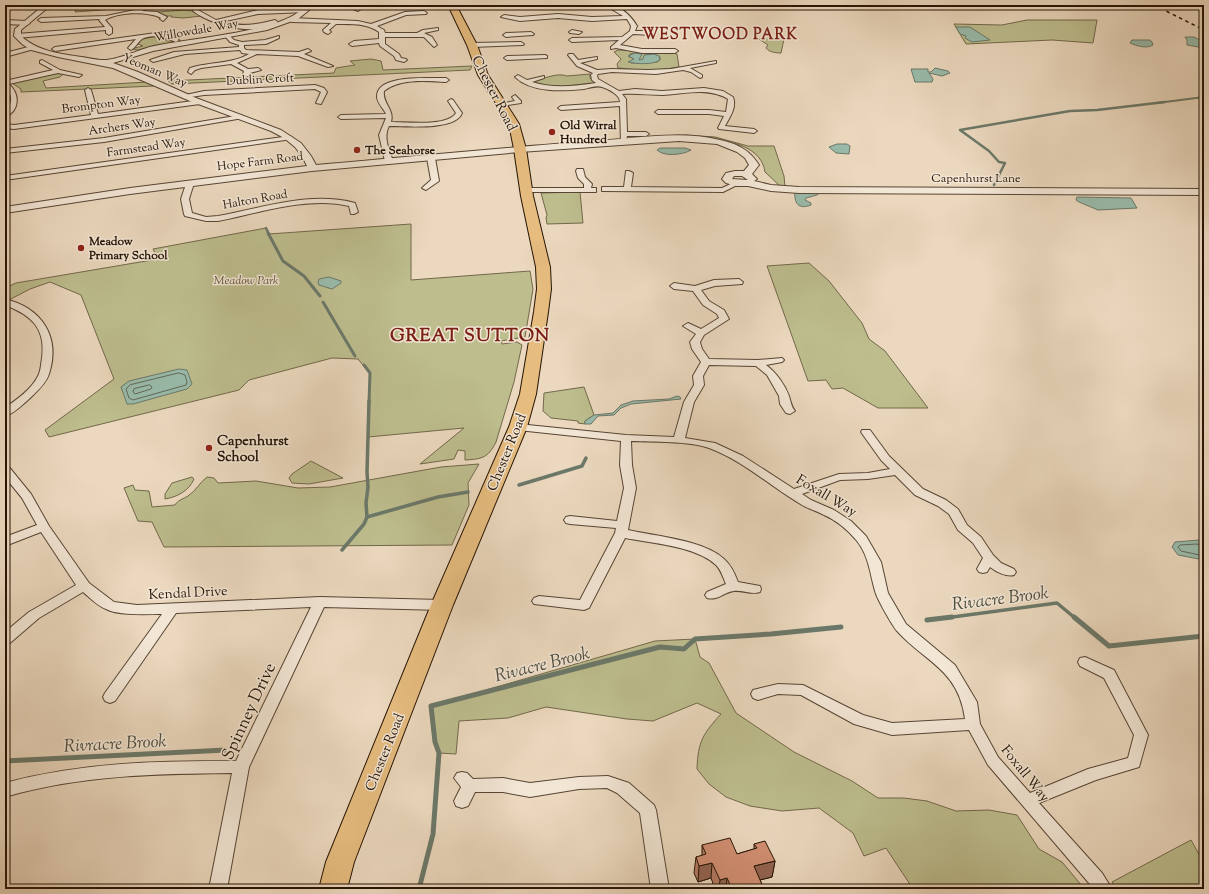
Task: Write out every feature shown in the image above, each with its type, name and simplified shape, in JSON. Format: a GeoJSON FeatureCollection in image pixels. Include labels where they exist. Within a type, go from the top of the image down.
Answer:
{"type":"FeatureCollection","features":[{"type":"Feature","properties":{"kind":"main road","name":"Chester Road"},"geometry":{"type":"LineString","coordinates":[[333,889],[340,862],[442,605],[518,427],[528,394],[544,288],[543,267],[526,190],[520,149],[514,124],[483,74],[472,45],[452,5]]}},
{"type":"Feature","properties":{"kind":"street"},"geometry":{"type":"LineString","coordinates":[[48,5],[18,29],[17,36],[109,28]]}},
{"type":"Feature","properties":{"kind":"street"},"geometry":{"type":"LineString","coordinates":[[137,12],[142,9],[140,5]]}},
{"type":"Feature","properties":{"kind":"street"},"geometry":{"type":"LineString","coordinates":[[612,5],[615,9],[629,17],[634,26],[632,32],[614,47],[642,50],[672,50]]}},
{"type":"Feature","properties":{"kind":"street"},"geometry":{"type":"LineString","coordinates":[[250,7],[254,12]]}},
{"type":"Feature","properties":{"kind":"street"},"geometry":{"type":"LineString","coordinates":[[348,7],[358,9]]}},
{"type":"Feature","properties":{"kind":"street"},"geometry":{"type":"LineString","coordinates":[[187,10],[197,8],[195,11],[207,16],[210,19],[227,25],[251,27]]}},
{"type":"Feature","properties":{"kind":"street"},"geometry":{"type":"LineString","coordinates":[[216,21],[254,12],[308,8]]}},
{"type":"Feature","properties":{"kind":"street","name":"Willowdale Way"},"geometry":{"type":"LineString","coordinates":[[105,63],[152,49],[265,29],[292,20],[308,8]]}},
{"type":"Feature","properties":{"kind":"street"},"geometry":{"type":"LineString","coordinates":[[45,18],[106,17],[137,12],[155,13],[163,18],[170,16]]}},
{"type":"Feature","properties":{"kind":"street"},"geometry":{"type":"LineString","coordinates":[[372,26],[405,14],[424,12],[428,18]]}},
{"type":"Feature","properties":{"kind":"street"},"geometry":{"type":"LineString","coordinates":[[504,17],[520,18],[549,14],[592,19],[629,17]]}},
{"type":"Feature","properties":{"kind":"street"},"geometry":{"type":"LineString","coordinates":[[106,17],[102,20],[109,28]]}},
{"type":"Feature","properties":{"kind":"street"},"geometry":{"type":"LineString","coordinates":[[292,20],[358,23],[380,29],[383,46],[397,55],[398,60]]}},
{"type":"Feature","properties":{"kind":"street"},"geometry":{"type":"LineString","coordinates":[[5,22],[27,23]]}},
{"type":"Feature","properties":{"kind":"street"},"geometry":{"type":"LineString","coordinates":[[217,35],[275,22]]}},
{"type":"Feature","properties":{"kind":"street"},"geometry":{"type":"LineString","coordinates":[[319,31],[327,31],[334,22]]}},
{"type":"Feature","properties":{"kind":"street"},"geometry":{"type":"LineString","coordinates":[[109,28],[108,34],[113,40]]}},
{"type":"Feature","properties":{"kind":"street"},"geometry":{"type":"LineString","coordinates":[[419,34],[425,30],[436,28]]}},
{"type":"Feature","properties":{"kind":"street"},"geometry":{"type":"LineString","coordinates":[[579,32],[571,32],[573,41],[610,38],[624,39]]}},
{"type":"Feature","properties":{"kind":"street"},"geometry":{"type":"LineString","coordinates":[[632,32],[653,33]]}},
{"type":"Feature","properties":{"kind":"street"},"geometry":{"type":"LineString","coordinates":[[352,43],[419,34],[430,38],[434,44],[425,45]]}},
{"type":"Feature","properties":{"kind":"street"},"geometry":{"type":"LineString","coordinates":[[506,35],[531,34]]}},
{"type":"Feature","properties":{"kind":"street"},"geometry":{"type":"LineString","coordinates":[[55,49],[64,49],[113,40],[162,35],[172,37],[176,40]]}},
{"type":"Feature","properties":{"kind":"street"},"geometry":{"type":"LineString","coordinates":[[520,35],[524,58]]}},
{"type":"Feature","properties":{"kind":"street","name":"Yeoman Way"},"geometry":{"type":"LineString","coordinates":[[17,36],[22,42],[32,48],[105,63],[131,71],[184,96],[281,133],[290,138],[303,151],[310,161],[312,168]]}},
{"type":"Feature","properties":{"kind":"street"},"geometry":{"type":"LineString","coordinates":[[228,36],[232,41],[241,46],[244,52],[299,54],[308,51]]}},
{"type":"Feature","properties":{"kind":"street"},"geometry":{"type":"LineString","coordinates":[[131,48],[141,37]]}},
{"type":"Feature","properties":{"kind":"street"},"geometry":{"type":"LineString","coordinates":[[156,58],[179,53],[266,42],[278,38]]}},
{"type":"Feature","properties":{"kind":"street"},"geometry":{"type":"LineString","coordinates":[[472,45],[521,44]]}},
{"type":"Feature","properties":{"kind":"street"},"geometry":{"type":"LineString","coordinates":[[5,55],[32,48]]}},
{"type":"Feature","properties":{"kind":"street"},"geometry":{"type":"LineString","coordinates":[[184,68],[192,71],[201,66],[233,63],[247,58],[255,53]]}},
{"type":"Feature","properties":{"kind":"street"},"geometry":{"type":"LineString","coordinates":[[299,54],[323,65],[330,66]]}},
{"type":"Feature","properties":{"kind":"street"},"geometry":{"type":"LineString","coordinates":[[571,55],[576,62],[596,72],[615,69],[656,72],[714,62]]}},
{"type":"Feature","properties":{"kind":"street"},"geometry":{"type":"LineString","coordinates":[[507,58],[545,57]]}},
{"type":"Feature","properties":{"kind":"street"},"geometry":{"type":"LineString","coordinates":[[576,62],[595,58]]}},
{"type":"Feature","properties":{"kind":"street"},"geometry":{"type":"LineString","coordinates":[[42,62],[58,71],[79,75]]}},
{"type":"Feature","properties":{"kind":"street"},"geometry":{"type":"LineString","coordinates":[[233,63],[244,68],[247,73],[258,70]]}},
{"type":"Feature","properties":{"kind":"street"},"geometry":{"type":"LineString","coordinates":[[314,68],[323,65]]}},
{"type":"Feature","properties":{"kind":"street"},"geometry":{"type":"LineString","coordinates":[[682,68],[701,75]]}},
{"type":"Feature","properties":{"kind":"street"},"geometry":{"type":"LineString","coordinates":[[5,83],[58,71]]}},
{"type":"Feature","properties":{"kind":"street"},"geometry":{"type":"LineString","coordinates":[[596,72],[594,75],[595,80],[618,93],[623,99],[623,143]]}},
{"type":"Feature","properties":{"kind":"street"},"geometry":{"type":"LineString","coordinates":[[62,77],[70,74]]}},
{"type":"Feature","properties":{"kind":"street"},"geometry":{"type":"LineString","coordinates":[[518,77],[527,82],[544,87],[580,88],[602,84]]}},
{"type":"Feature","properties":{"kind":"street"},"geometry":{"type":"LineString","coordinates":[[527,82],[542,77]]}},
{"type":"Feature","properties":{"kind":"street"},"geometry":{"type":"LineString","coordinates":[[389,161],[383,139],[383,131],[389,121],[388,112],[380,98],[380,94],[384,87],[391,83],[405,81],[446,80]]}},
{"type":"Feature","properties":{"kind":"street"},"geometry":{"type":"LineString","coordinates":[[384,81],[391,83]]}},
{"type":"Feature","properties":{"kind":"street"},"geometry":{"type":"LineString","coordinates":[[5,83],[11,88],[16,97],[13,109],[5,115]]}},
{"type":"Feature","properties":{"kind":"street","name":"Dublin Croft"},"geometry":{"type":"LineString","coordinates":[[184,96],[204,93],[315,87],[322,89],[324,92],[320,103]]}},
{"type":"Feature","properties":{"kind":"street"},"geometry":{"type":"LineString","coordinates":[[618,93],[634,91],[662,93],[696,90],[721,92],[731,98],[731,106],[721,128],[754,131]]}},
{"type":"Feature","properties":{"kind":"street"},"geometry":{"type":"LineString","coordinates":[[95,116],[88,91],[96,91]]}},
{"type":"Feature","properties":{"kind":"street"},"geometry":{"type":"LineString","coordinates":[[386,124],[434,123],[451,121],[458,116],[459,113],[451,101]]}},
{"type":"Feature","properties":{"kind":"street","name":"Brompton Way"},"geometry":{"type":"LineString","coordinates":[[5,126],[14,127],[200,102]]}},
{"type":"Feature","properties":{"kind":"street"},"geometry":{"type":"LineString","coordinates":[[502,104],[518,102]]}},
{"type":"Feature","properties":{"kind":"street"},"geometry":{"type":"LineString","coordinates":[[562,116],[558,108],[623,104]]}},
{"type":"Feature","properties":{"kind":"street"},"geometry":{"type":"LineString","coordinates":[[658,112],[709,112],[727,114]]}},
{"type":"Feature","properties":{"kind":"street"},"geometry":{"type":"LineString","coordinates":[[341,117],[350,119],[388,116]]}},
{"type":"Feature","properties":{"kind":"street","name":"Archers Way"},"geometry":{"type":"LineString","coordinates":[[5,151],[104,140],[241,117]]}},
{"type":"Feature","properties":{"kind":"street"},"geometry":{"type":"LineString","coordinates":[[624,134],[646,134]]}},
{"type":"Feature","properties":{"kind":"street","name":"Farmstead Way"},"geometry":{"type":"LineString","coordinates":[[5,178],[290,138]]}},
{"type":"Feature","properties":{"kind":"street","name":"Hope Farm Road"},"geometry":{"type":"LineString","coordinates":[[5,210],[190,182],[312,168],[520,149],[679,138],[718,142],[740,150],[749,156],[754,165],[746,178]]}},
{"type":"Feature","properties":{"kind":"street"},"geometry":{"type":"LineString","coordinates":[[426,188],[435,181],[431,158]]}},
{"type":"Feature","properties":{"kind":"street"},"geometry":{"type":"LineString","coordinates":[[526,190],[590,190],[588,184],[582,178],[580,171]]}},
{"type":"Feature","properties":{"kind":"street"},"geometry":{"type":"LineString","coordinates":[[627,189],[629,173]]}},
{"type":"Feature","properties":{"kind":"street","name":"Capenhurst Lane"},"geometry":{"type":"LineString","coordinates":[[737,183],[746,178],[771,188],[800,190],[1204,192]]}},
{"type":"Feature","properties":{"kind":"street","name":"Halton Road"},"geometry":{"type":"LineString","coordinates":[[190,182],[185,199],[188,214],[207,219],[251,213],[290,204],[320,201],[342,200],[352,205],[350,212],[363,211]]}},
{"type":"Feature","properties":{"kind":"street"},"geometry":{"type":"LineString","coordinates":[[605,190],[723,190],[737,183]]}},
{"type":"Feature","properties":{"kind":"street"},"geometry":{"type":"LineString","coordinates":[[674,286],[696,289],[714,283],[739,282]]}},
{"type":"Feature","properties":{"kind":"street"},"geometry":{"type":"LineString","coordinates":[[696,289],[706,303],[721,312],[724,319],[701,333],[695,342],[697,349],[706,362]]}},
{"type":"Feature","properties":{"kind":"street"},"geometry":{"type":"LineString","coordinates":[[5,302],[23,309],[36,319],[45,333],[48,352],[44,374],[42,377],[18,404],[5,413]]}},
{"type":"Feature","properties":{"kind":"street"},"geometry":{"type":"LineString","coordinates":[[688,326],[701,333]]}},
{"type":"Feature","properties":{"kind":"street"},"geometry":{"type":"LineString","coordinates":[[706,362],[758,363],[779,360]]}},
{"type":"Feature","properties":{"kind":"street"},"geometry":{"type":"LineString","coordinates":[[679,440],[689,402],[699,385],[698,376],[706,362]]}},
{"type":"Feature","properties":{"kind":"street"},"geometry":{"type":"LineString","coordinates":[[758,363],[771,373],[789,395],[785,404],[790,412]]}},
{"type":"Feature","properties":{"kind":"street","name":"Foxall Way"},"geometry":{"type":"LineString","coordinates":[[518,427],[626,438],[679,440],[711,446],[739,458],[792,494],[807,503],[830,513],[847,524],[862,539],[875,562],[882,593],[901,627],[950,669],[970,702],[973,724],[993,761],[1096,878],[1103,889]]}},
{"type":"Feature","properties":{"kind":"street"},"geometry":{"type":"LineString","coordinates":[[866,432],[885,458],[919,492],[942,503],[954,512],[962,527],[977,540],[986,563],[1010,572]]}},
{"type":"Feature","properties":{"kind":"street"},"geometry":{"type":"LineString","coordinates":[[539,601],[584,605],[622,529],[630,488],[626,465],[626,438]]}},
{"type":"Feature","properties":{"kind":"street","name":"Kendal Drive"},"geometry":{"type":"LineString","coordinates":[[5,469],[27,497],[44,527],[84,586],[110,606],[137,610],[320,602],[442,605]]}},
{"type":"Feature","properties":{"kind":"street"},"geometry":{"type":"LineString","coordinates":[[792,494],[839,477],[868,476],[898,471]]}},
{"type":"Feature","properties":{"kind":"street"},"geometry":{"type":"LineString","coordinates":[[570,520],[594,521],[697,549],[718,559],[728,572],[733,586]]}},
{"type":"Feature","properties":{"kind":"street"},"geometry":{"type":"LineString","coordinates":[[5,542],[44,527]]}},
{"type":"Feature","properties":{"kind":"street"},"geometry":{"type":"LineString","coordinates":[[5,638],[34,614],[84,586]]}},
{"type":"Feature","properties":{"kind":"street"},"geometry":{"type":"LineString","coordinates":[[712,595],[733,586],[755,589]]}},
{"type":"Feature","properties":{"kind":"street","name":"Spinney Drive"},"geometry":{"type":"LineString","coordinates":[[218,889],[241,767],[320,602]]}},
{"type":"Feature","properties":{"kind":"street"},"geometry":{"type":"LineString","coordinates":[[110,697],[172,609]]}},
{"type":"Feature","properties":{"kind":"street"},"geometry":{"type":"LineString","coordinates":[[1027,801],[1092,774],[1134,763],[1141,735],[1109,674],[1085,662]]}},
{"type":"Feature","properties":{"kind":"street"},"geometry":{"type":"LineString","coordinates":[[758,694],[778,689],[803,690],[859,720],[892,729],[973,724]]}},
{"type":"Feature","properties":{"kind":"street"},"geometry":{"type":"LineString","coordinates":[[5,790],[27,782],[61,776],[140,768],[241,767]]}},
{"type":"Feature","properties":{"kind":"street"},"geometry":{"type":"LineString","coordinates":[[462,801],[466,782],[503,785],[530,790],[579,783],[608,782],[623,788],[648,810],[660,889]]}},
{"type":"Feature","properties":{"kind":"green space"},"geometry":{"type":"Polygon","coordinates":[[[113,5],[136,5],[115,9],[75,12],[76,9],[113,5]]]}},
{"type":"Feature","properties":{"kind":"green space"},"geometry":{"type":"Polygon","coordinates":[[[192,11],[202,16],[183,18],[171,17],[172,16],[164,16],[157,12],[192,11]]]}},
{"type":"Feature","properties":{"kind":"green space"},"geometry":{"type":"Polygon","coordinates":[[[1027,20],[1097,20],[1093,43],[1052,40],[966,44],[954,24],[1002,25],[1027,20]]]}},
{"type":"Feature","properties":{"kind":"green space"},"geometry":{"type":"Polygon","coordinates":[[[160,36],[170,38],[166,40],[167,41],[181,41],[138,50],[131,49],[143,46],[138,44],[141,39],[160,36]]]}},
{"type":"Feature","properties":{"kind":"green space"},"geometry":{"type":"Polygon","coordinates":[[[759,39],[784,39],[781,53],[769,50],[766,48],[768,45],[759,39]]]}},
{"type":"Feature","properties":{"kind":"green space"},"geometry":{"type":"Polygon","coordinates":[[[618,50],[667,52],[677,54],[679,67],[650,71],[618,68],[617,64],[621,59],[614,52],[618,50]],[[637,53],[630,54],[629,57],[637,59],[631,63],[657,62],[660,60],[660,57],[654,54],[646,54],[644,59],[639,60],[637,53]]]}},
{"type":"Feature","properties":{"kind":"green space"},"geometry":{"type":"Polygon","coordinates":[[[371,59],[381,61],[383,70],[472,66],[470,70],[172,84],[168,81],[334,73],[336,68],[355,65],[350,61],[371,59]]]}},
{"type":"Feature","properties":{"kind":"green space"},"geometry":{"type":"Polygon","coordinates":[[[61,72],[64,73],[60,77],[43,81],[46,88],[147,82],[154,86],[21,92],[21,89],[12,83],[61,72]]]}},
{"type":"Feature","properties":{"kind":"green space"},"geometry":{"type":"Polygon","coordinates":[[[590,74],[590,78],[598,83],[553,87],[533,83],[555,75],[567,76],[590,74]]]}},
{"type":"Feature","properties":{"kind":"green space"},"geometry":{"type":"Polygon","coordinates":[[[682,136],[715,137],[748,146],[774,146],[784,176],[785,187],[781,187],[765,172],[761,161],[754,153],[744,147],[732,142],[682,136]]]}},
{"type":"Feature","properties":{"kind":"green space"},"geometry":{"type":"Polygon","coordinates":[[[580,192],[583,223],[547,224],[547,215],[541,193],[580,192]]]}},
{"type":"Feature","properties":{"kind":"green space","name":"Meadow Park"},"geometry":{"type":"Polygon","coordinates":[[[411,224],[411,280],[530,271],[533,289],[525,337],[501,341],[502,344],[517,342],[522,345],[514,382],[496,442],[484,457],[465,460],[465,451],[458,450],[454,459],[420,464],[464,428],[368,437],[370,374],[358,359],[332,358],[249,380],[239,390],[49,437],[45,430],[114,379],[81,295],[50,282],[30,289],[9,300],[5,299],[5,288],[16,283],[158,259],[153,249],[266,228],[269,234],[411,224]]]}},
{"type":"Feature","properties":{"kind":"green space"},"geometry":{"type":"Polygon","coordinates":[[[809,263],[829,281],[862,323],[869,339],[885,351],[928,408],[878,408],[843,388],[832,389],[826,380],[808,381],[767,266],[809,263]]]}},
{"type":"Feature","properties":{"kind":"green space"},"geometry":{"type":"Polygon","coordinates":[[[584,387],[594,415],[585,421],[585,424],[578,423],[578,421],[551,418],[543,411],[544,393],[584,387]]]}},
{"type":"Feature","properties":{"kind":"green space"},"geometry":{"type":"Polygon","coordinates":[[[311,461],[343,478],[309,484],[292,483],[289,478],[292,474],[311,461]]]}},
{"type":"Feature","properties":{"kind":"green space"},"geometry":{"type":"Polygon","coordinates":[[[479,464],[468,483],[469,505],[452,545],[164,547],[152,522],[138,521],[124,488],[133,485],[135,490],[149,491],[152,507],[175,505],[191,494],[207,477],[214,478],[218,483],[256,481],[298,488],[330,487],[441,467],[479,464]]]}},
{"type":"Feature","properties":{"kind":"green space"},"geometry":{"type":"Polygon","coordinates":[[[192,477],[194,479],[186,490],[174,497],[165,499],[165,494],[172,483],[192,477]]]}},
{"type":"Feature","properties":{"kind":"green space"},"geometry":{"type":"Polygon","coordinates":[[[695,639],[700,657],[709,663],[736,713],[794,752],[852,781],[878,798],[904,798],[927,801],[956,811],[989,810],[1017,815],[1039,849],[1062,862],[1083,889],[913,889],[886,848],[864,856],[853,833],[819,808],[782,811],[750,806],[726,797],[709,784],[697,769],[700,745],[710,727],[721,714],[697,703],[653,721],[627,719],[546,707],[508,718],[459,721],[456,754],[439,753],[435,742],[431,706],[655,641],[695,639]]]}},
{"type":"Feature","properties":{"kind":"green space"},"geometry":{"type":"Polygon","coordinates":[[[1191,840],[1204,863],[1204,889],[1116,889],[1112,882],[1191,840]]]}},
{"type":"Feature","properties":{"kind":"water"},"geometry":{"type":"Polygon","coordinates":[[[956,27],[970,27],[990,40],[972,42],[965,38],[966,36],[960,34],[956,27]]]}},
{"type":"Feature","properties":{"kind":"water"},"geometry":{"type":"Polygon","coordinates":[[[1185,37],[1194,37],[1204,42],[1204,48],[1187,45],[1187,40],[1185,37]]]}},
{"type":"Feature","properties":{"kind":"water"},"geometry":{"type":"Polygon","coordinates":[[[1132,40],[1150,40],[1153,45],[1147,47],[1139,46],[1130,43],[1132,40]]]}},
{"type":"Feature","properties":{"kind":"water"},"geometry":{"type":"Polygon","coordinates":[[[635,53],[642,54],[639,60],[643,59],[644,55],[654,54],[659,56],[660,60],[657,62],[640,64],[628,62],[634,59],[628,56],[635,53]]]}},
{"type":"Feature","properties":{"kind":"water"},"geometry":{"type":"Polygon","coordinates":[[[935,68],[948,71],[950,73],[942,76],[929,73],[933,79],[932,82],[915,82],[911,69],[928,69],[928,72],[931,72],[935,68]]]}},
{"type":"Feature","properties":{"kind":"water"},"geometry":{"type":"Polygon","coordinates":[[[837,144],[847,144],[850,146],[849,154],[836,153],[829,147],[837,144]]]}},
{"type":"Feature","properties":{"kind":"water"},"geometry":{"type":"Polygon","coordinates":[[[660,148],[685,148],[691,150],[679,154],[664,154],[657,150],[660,148]]]}},
{"type":"Feature","properties":{"kind":"water"},"geometry":{"type":"Polygon","coordinates":[[[795,191],[821,192],[817,195],[806,198],[805,200],[811,203],[811,205],[803,207],[796,202],[795,191]]]}},
{"type":"Feature","properties":{"kind":"water"},"geometry":{"type":"Polygon","coordinates":[[[1077,197],[1131,198],[1137,208],[1098,210],[1079,202],[1076,200],[1077,197]]]}},
{"type":"Feature","properties":{"kind":"water"},"geometry":{"type":"Polygon","coordinates":[[[329,277],[341,281],[341,283],[332,289],[319,285],[319,279],[329,277]]]}},
{"type":"Feature","properties":{"kind":"water"},"geometry":{"type":"Polygon","coordinates":[[[179,369],[187,370],[192,384],[187,389],[133,404],[127,404],[121,387],[129,381],[179,369]]]}},
{"type":"Feature","properties":{"kind":"water"},"geometry":{"type":"Polygon","coordinates":[[[677,396],[681,399],[631,404],[621,408],[614,415],[598,416],[591,424],[585,424],[585,421],[594,415],[613,413],[621,405],[633,401],[669,399],[677,396]]]}},
{"type":"Feature","properties":{"kind":"water"},"geometry":{"type":"Polygon","coordinates":[[[1199,540],[1204,544],[1204,560],[1178,555],[1172,547],[1175,542],[1199,540]]]}},
{"type":"Feature","properties":{"kind":"building"},"geometry":{"type":"Polygon","coordinates":[[[730,838],[737,854],[757,848],[754,844],[765,841],[775,861],[754,866],[764,889],[732,889],[727,878],[720,880],[712,863],[699,866],[696,857],[706,854],[702,845],[730,838]]]}},
{"type":"Feature","properties":{"kind":"waterway"},"geometry":{"type":"LineString","coordinates":[[1163,102],[1204,97]]}},
{"type":"Feature","properties":{"kind":"waterway"},"geometry":{"type":"LineString","coordinates":[[994,185],[1005,163],[999,162],[989,151],[960,130],[1070,111],[1097,110],[1163,102]]}},
{"type":"Feature","properties":{"kind":"waterway"},"geometry":{"type":"LineString","coordinates":[[1157,103],[1163,102]]}},
{"type":"Feature","properties":{"kind":"waterway"},"geometry":{"type":"LineString","coordinates":[[266,228],[269,234]]}},
{"type":"Feature","properties":{"kind":"waterway"},"geometry":{"type":"LineString","coordinates":[[268,233],[283,261],[304,276],[320,296]]}},
{"type":"Feature","properties":{"kind":"waterway"},"geometry":{"type":"LineString","coordinates":[[323,302],[355,356]]}},
{"type":"Feature","properties":{"kind":"waterway"},"geometry":{"type":"LineString","coordinates":[[364,365],[370,373],[369,402]]}},
{"type":"Feature","properties":{"kind":"waterway"},"geometry":{"type":"LineString","coordinates":[[367,517],[366,503],[368,487],[369,401]]}},
{"type":"Feature","properties":{"kind":"waterway"},"geometry":{"type":"LineString","coordinates":[[519,485],[582,466],[586,458]]}},
{"type":"Feature","properties":{"kind":"waterway"},"geometry":{"type":"LineString","coordinates":[[367,517],[438,497],[468,492]]}},
{"type":"Feature","properties":{"kind":"waterway"},"geometry":{"type":"LineString","coordinates":[[342,550],[364,524],[367,517]]}},
{"type":"Feature","properties":{"kind":"waterway","name":"Rivacre Brook"},"geometry":{"type":"LineString","coordinates":[[945,618],[1057,603],[1075,618]]}},
{"type":"Feature","properties":{"kind":"waterway","name":"Rivacre Brook"},"geometry":{"type":"LineString","coordinates":[[927,620],[952,617]]}},
{"type":"Feature","properties":{"kind":"waterway","name":"Rivacre Brook"},"geometry":{"type":"LineString","coordinates":[[1074,617],[1109,646],[1204,636]]}},
{"type":"Feature","properties":{"kind":"waterway","name":"Rivacre Brook"},"geometry":{"type":"LineString","coordinates":[[419,889],[433,834],[439,753],[435,742],[431,706],[660,647],[684,649],[695,639],[771,634],[841,627]]}},
{"type":"Feature","properties":{"kind":"waterway","name":"Rivracre Brook"},"geometry":{"type":"LineString","coordinates":[[5,761],[226,750]]}},
{"type":"Feature","properties":{"kind":"railway"},"geometry":{"type":"LineString","coordinates":[[1154,5],[1204,30]]}},
{"type":"Feature","properties":{"kind":"place","name":"Old Wirral Hundred"},"geometry":{"type":"Point","coordinates":[552,132]}},
{"type":"Feature","properties":{"kind":"place","name":"The Seahorse"},"geometry":{"type":"Point","coordinates":[357,150]}},
{"type":"Feature","properties":{"kind":"place","name":"Meadow Primary School"},"geometry":{"type":"Point","coordinates":[81,248]}},
{"type":"Feature","properties":{"kind":"place","name":"Capenhurst School"},"geometry":{"type":"Point","coordinates":[209,448]}},
{"type":"Feature","properties":{"kind":"district","name":"WESTWOOD PARK"},"geometry":{"type":"Point","coordinates":[720,34]}},
{"type":"Feature","properties":{"kind":"district","name":"GREAT SUTTON"},"geometry":{"type":"Point","coordinates":[470,335]}}]}
